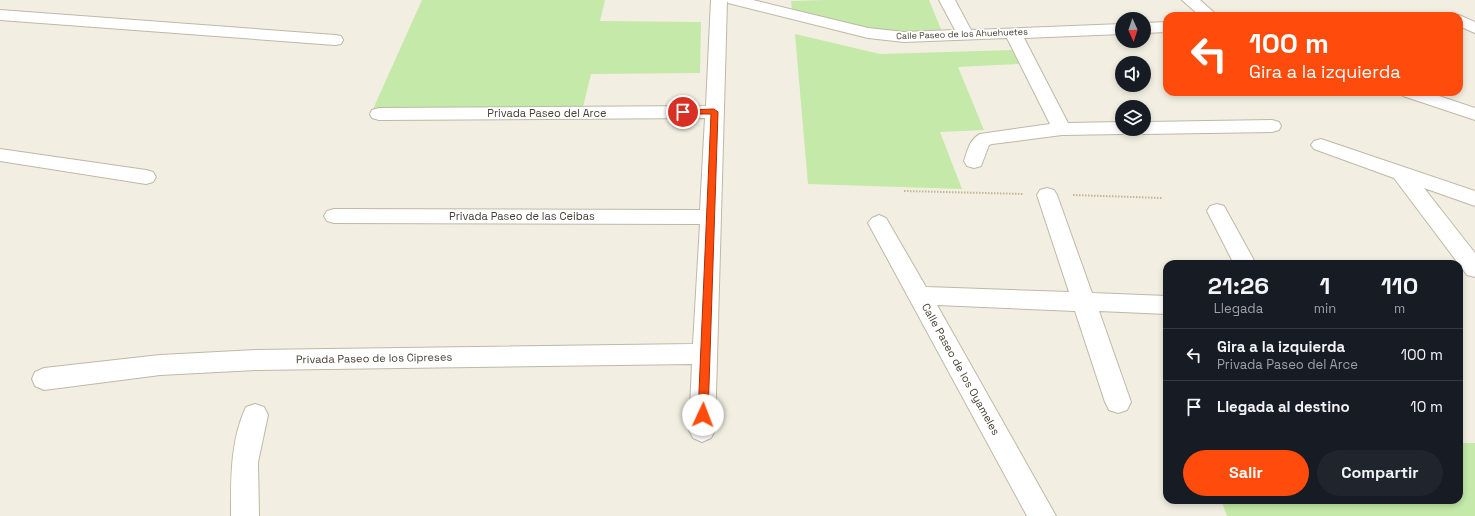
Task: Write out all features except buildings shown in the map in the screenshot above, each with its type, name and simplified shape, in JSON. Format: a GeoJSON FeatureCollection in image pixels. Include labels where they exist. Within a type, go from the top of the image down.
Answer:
{"type":"FeatureCollection","features":[{"type":"Feature","properties":{"kind":"street"},"geometry":{"type":"LineString","coordinates":[[702,430],[719,0]]}},
{"type":"Feature","properties":{"kind":"street","name":"Calle Paseo de los Ahuehuetes"},"geometry":{"type":"LineString","coordinates":[[734,0],[868,33],[886,36],[904,37],[1115,29]]}},
{"type":"Feature","properties":{"kind":"street"},"geometry":{"type":"LineString","coordinates":[[946,0],[966,35]]}},
{"type":"Feature","properties":{"kind":"street"},"geometry":{"type":"LineString","coordinates":[[1190,0],[1205,12]]}},
{"type":"Feature","properties":{"kind":"street"},"geometry":{"type":"LineString","coordinates":[[0,15],[335,40]]}},
{"type":"Feature","properties":{"kind":"street"},"geometry":{"type":"LineString","coordinates":[[1463,17],[1475,16]]}},
{"type":"Feature","properties":{"kind":"street"},"geometry":{"type":"LineString","coordinates":[[1463,22],[1475,28]]}},
{"type":"Feature","properties":{"kind":"street"},"geometry":{"type":"LineString","coordinates":[[1151,28],[1163,27]]}},
{"type":"Feature","properties":{"kind":"street"},"geometry":{"type":"LineString","coordinates":[[1013,33],[1062,129]]}},
{"type":"Feature","properties":{"kind":"street"},"geometry":{"type":"LineString","coordinates":[[1421,96],[1475,114]]}},
{"type":"Feature","properties":{"kind":"street","name":"Privada Paseo del Arce"},"geometry":{"type":"LineString","coordinates":[[379,114],[714,112]]}},
{"type":"Feature","properties":{"kind":"street"},"geometry":{"type":"LineString","coordinates":[[1151,128],[1272,126]]}},
{"type":"Feature","properties":{"kind":"street"},"geometry":{"type":"LineString","coordinates":[[974,161],[983,139],[1062,129],[1115,128]]}},
{"type":"Feature","properties":{"kind":"street"},"geometry":{"type":"LineString","coordinates":[[1321,145],[1475,199]]}},
{"type":"Feature","properties":{"kind":"street"},"geometry":{"type":"LineString","coordinates":[[0,155],[146,177]]}},
{"type":"Feature","properties":{"kind":"street"},"geometry":{"type":"LineString","coordinates":[[1401,173],[1475,269]]}},
{"type":"Feature","properties":{"kind":"street"},"geometry":{"type":"LineString","coordinates":[[1047,195],[1118,402]]}},
{"type":"Feature","properties":{"kind":"street"},"geometry":{"type":"LineString","coordinates":[[1217,211],[1244,260]]}},
{"type":"Feature","properties":{"kind":"street","name":"Privada Paseo de las Ceibas"},"geometry":{"type":"LineString","coordinates":[[334,216],[710,217]]}},
{"type":"Feature","properties":{"kind":"street","name":"Calle Paseo de los Oyameles"},"geometry":{"type":"LineString","coordinates":[[879,223],[921,296],[1042,516]]}},
{"type":"Feature","properties":{"kind":"street"},"geometry":{"type":"LineString","coordinates":[[921,296],[1163,305]]}},
{"type":"Feature","properties":{"kind":"street","name":"Privada Paseo de los Cipreses"},"geometry":{"type":"LineString","coordinates":[[44,379],[160,364],[256,360],[705,354]]}},
{"type":"Feature","properties":{"kind":"street"},"geometry":{"type":"LineString","coordinates":[[245,516],[245,462],[255,415]]}},
{"type":"Feature","properties":{"kind":"green space"},"geometry":{"type":"Polygon","coordinates":[[[422,0],[605,0],[600,21],[701,22],[700,73],[591,74],[583,107],[373,109],[422,0]]]}},
{"type":"Feature","properties":{"kind":"green space"},"geometry":{"type":"Polygon","coordinates":[[[929,0],[941,29],[937,33],[887,33],[792,10],[791,1],[929,0]]]}},
{"type":"Feature","properties":{"kind":"green space"},"geometry":{"type":"Polygon","coordinates":[[[795,34],[880,54],[1012,50],[1019,64],[958,67],[984,130],[940,132],[962,189],[808,184],[795,34]]]}},
{"type":"Feature","properties":{"kind":"green space"},"geometry":{"type":"Polygon","coordinates":[[[1463,443],[1475,443],[1475,516],[1227,516],[1222,504],[1463,504],[1463,443]]]}},
{"type":"Feature","properties":{"kind":"route"},"geometry":{"type":"LineString","coordinates":[[683,112],[714,112],[703,415]]}}]}
